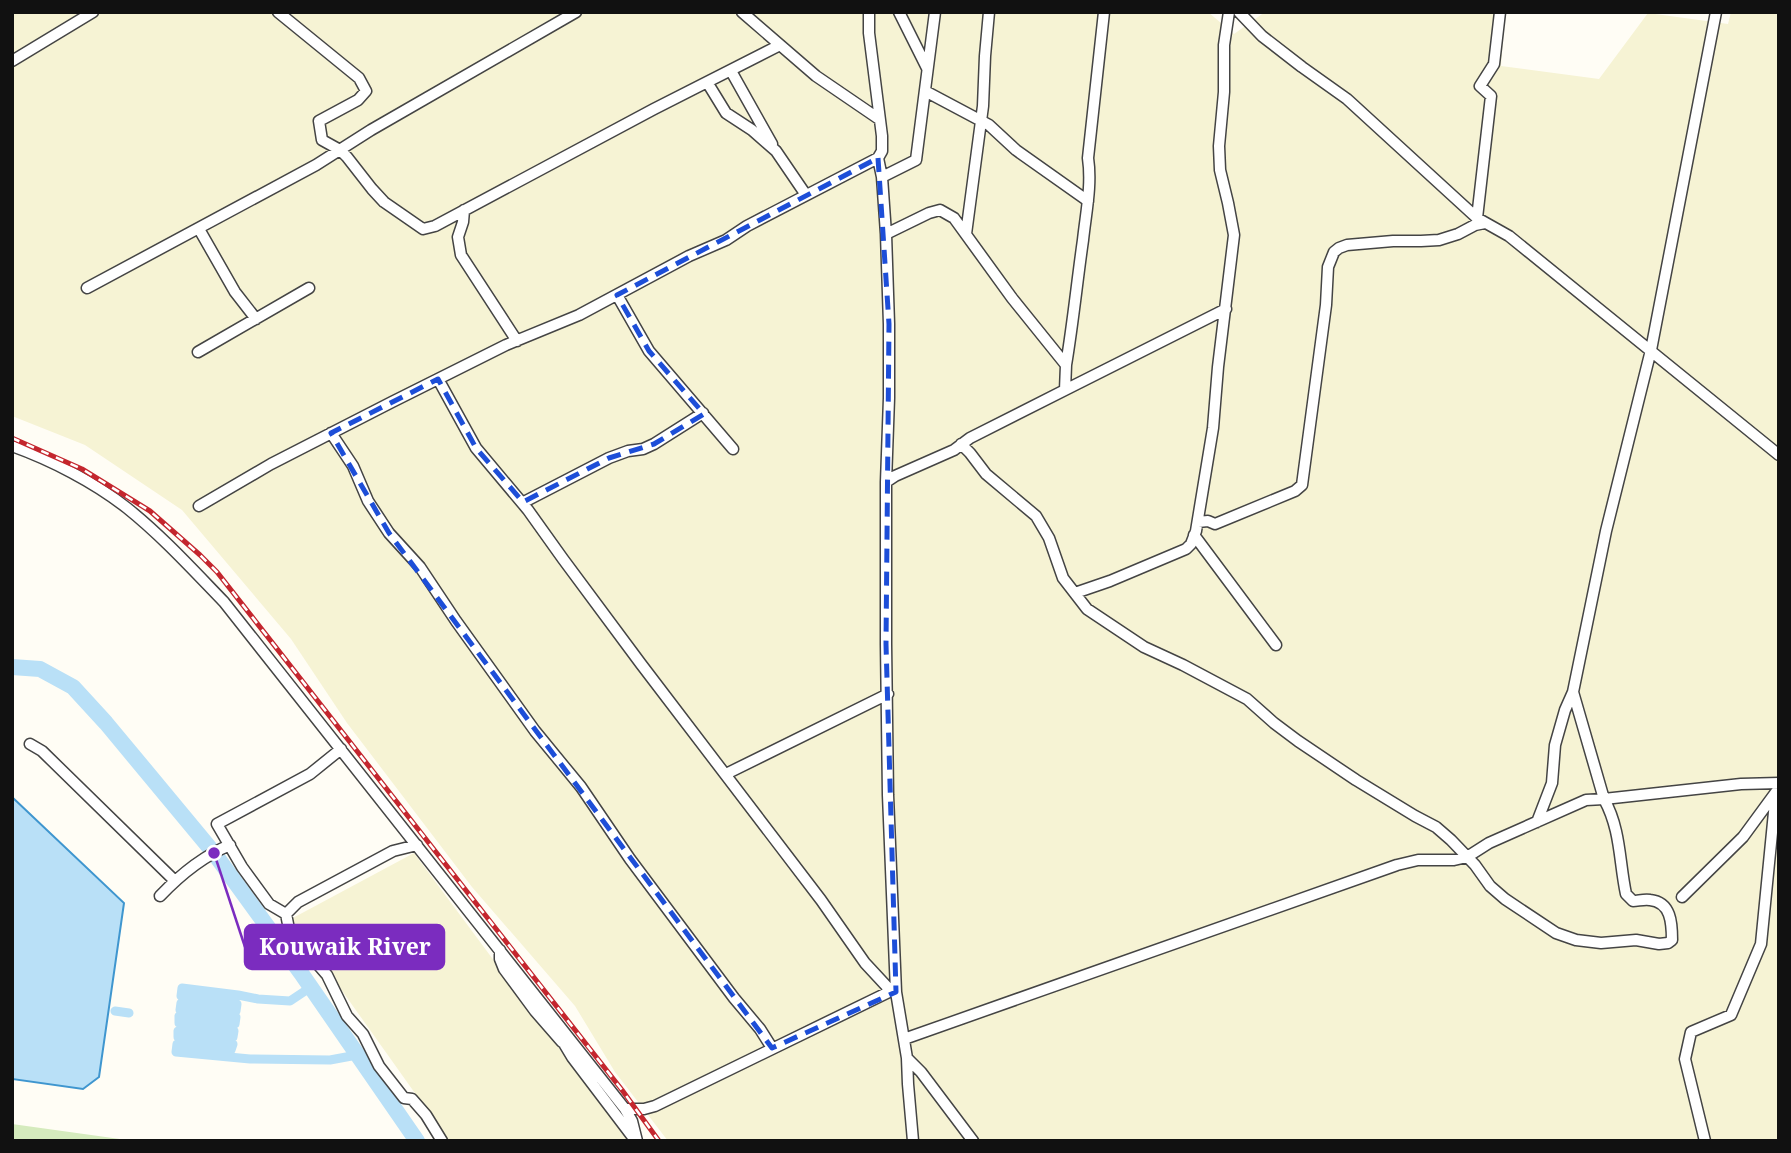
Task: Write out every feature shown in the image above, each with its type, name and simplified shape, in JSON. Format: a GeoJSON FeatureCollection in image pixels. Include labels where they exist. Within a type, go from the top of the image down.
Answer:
{"type":"FeatureCollection","features":[{"type":"Feature","properties":{"kind":"street"},"geometry":{"type":"LineString","coordinates":[[12,61],[93,12]]}},
{"type":"Feature","properties":{"kind":"street"},"geometry":{"type":"LineString","coordinates":[[278,12],[359,78],[366,91],[358,100],[319,121],[322,140],[340,150],[384,202],[423,229],[435,226],[622,125],[780,45]]}},
{"type":"Feature","properties":{"kind":"street"},"geometry":{"type":"LineString","coordinates":[[87,288],[316,165],[371,130],[576,12]]}},
{"type":"Feature","properties":{"kind":"street"},"geometry":{"type":"LineString","coordinates":[[742,12],[817,76],[879,119]]}},
{"type":"Feature","properties":{"kind":"street"},"geometry":{"type":"LineString","coordinates":[[199,506],[331,433],[517,341],[579,315],[878,158],[882,151],[882,136],[869,33],[869,12]]}},
{"type":"Feature","properties":{"kind":"street"},"geometry":{"type":"LineString","coordinates":[[899,12],[928,69]]}},
{"type":"Feature","properties":{"kind":"street"},"geometry":{"type":"LineString","coordinates":[[882,177],[916,160],[935,12]]}},
{"type":"Feature","properties":{"kind":"street"},"geometry":{"type":"LineString","coordinates":[[966,234],[981,121],[989,12]]}},
{"type":"Feature","properties":{"kind":"street"},"geometry":{"type":"LineString","coordinates":[[1065,390],[1088,201],[1088,158],[1104,12]]}},
{"type":"Feature","properties":{"kind":"street"},"geometry":{"type":"LineString","coordinates":[[1075,593],[1186,549],[1191,544],[1198,522],[1213,428],[1234,235],[1220,170],[1219,146],[1224,92],[1224,45],[1229,12]]}},
{"type":"Feature","properties":{"kind":"street"},"geometry":{"type":"LineString","coordinates":[[1239,12],[1262,36],[1347,99],[1481,221],[1509,236],[1779,455]]}},
{"type":"Feature","properties":{"kind":"street"},"geometry":{"type":"LineString","coordinates":[[1481,221],[1491,96],[1480,86],[1494,64],[1500,12]]}},
{"type":"Feature","properties":{"kind":"street"},"geometry":{"type":"LineString","coordinates":[[1537,822],[1552,783],[1555,745],[1573,692],[1606,531],[1651,350],[1716,12]]}},
{"type":"Feature","properties":{"kind":"street"},"geometry":{"type":"LineString","coordinates":[[731,71],[776,150],[806,195]]}},
{"type":"Feature","properties":{"kind":"street"},"geometry":{"type":"LineString","coordinates":[[707,82],[726,113],[776,150]]}},
{"type":"Feature","properties":{"kind":"street"},"geometry":{"type":"LineString","coordinates":[[925,91],[989,125],[1016,150],[1088,201]]}},
{"type":"Feature","properties":{"kind":"street"},"geometry":{"type":"LineString","coordinates":[[878,158],[886,234],[889,324],[886,644],[893,991],[907,1058],[913,1141]]}},
{"type":"Feature","properties":{"kind":"street"},"geometry":{"type":"LineString","coordinates":[[886,234],[940,210],[954,218],[1012,298],[1066,365]]}},
{"type":"Feature","properties":{"kind":"street"},"geometry":{"type":"LineString","coordinates":[[464,211],[458,237],[461,255],[517,341]]}},
{"type":"Feature","properties":{"kind":"street"},"geometry":{"type":"LineString","coordinates":[[1198,522],[1208,521],[1215,524],[1295,491],[1301,485],[1326,304],[1328,267],[1334,252],[1347,245],[1439,240],[1481,221]]}},
{"type":"Feature","properties":{"kind":"street"},"geometry":{"type":"LineString","coordinates":[[199,229],[235,292],[256,319]]}},
{"type":"Feature","properties":{"kind":"street"},"geometry":{"type":"LineString","coordinates":[[198,352],[309,288]]}},
{"type":"Feature","properties":{"kind":"street"},"geometry":{"type":"LineString","coordinates":[[617,295],[649,351],[733,449]]}},
{"type":"Feature","properties":{"kind":"street"},"geometry":{"type":"LineString","coordinates":[[886,482],[954,450],[970,438],[1226,309]]}},
{"type":"Feature","properties":{"kind":"street"},"geometry":{"type":"LineString","coordinates":[[438,379],[476,448],[522,503],[865,962],[893,991]]}},
{"type":"Feature","properties":{"kind":"street"},"geometry":{"type":"LineString","coordinates":[[522,503],[609,458],[654,444],[704,413]]}},
{"type":"Feature","properties":{"kind":"street"},"geometry":{"type":"LineString","coordinates":[[331,433],[388,533],[420,567],[535,732],[581,787],[631,859],[772,1048]]}},
{"type":"Feature","properties":{"kind":"street"},"geometry":{"type":"LineString","coordinates":[[961,444],[986,474],[1036,516],[1049,538],[1063,578],[1087,609],[1144,647],[1247,699],[1298,741],[1356,780],[1436,827],[1467,856],[1490,887],[1546,927],[1576,940],[1601,943],[1636,940],[1668,943],[1672,940],[1672,926],[1671,916],[1666,909],[1657,902],[1633,901],[1626,894],[1615,824],[1604,799],[1573,692]]}},
{"type":"Feature","properties":{"kind":"street"},"geometry":{"type":"LineString","coordinates":[[12,446],[94,486],[127,508],[177,552],[224,603],[418,845],[625,1109],[646,1141]]}},
{"type":"Feature","properties":{"kind":"street"},"geometry":{"type":"LineString","coordinates":[[1194,535],[1276,645]]}},
{"type":"Feature","properties":{"kind":"street"},"geometry":{"type":"LineString","coordinates":[[726,774],[888,694]]}},
{"type":"Feature","properties":{"kind":"street"},"geometry":{"type":"LineString","coordinates":[[30,744],[42,751],[175,881]]}},
{"type":"Feature","properties":{"kind":"street"},"geometry":{"type":"LineString","coordinates":[[341,749],[310,774],[217,824],[242,867],[269,904],[286,914],[294,937],[327,975],[347,1016],[363,1034],[379,1066],[404,1098],[412,1099],[426,1115],[442,1141]]}},
{"type":"Feature","properties":{"kind":"street"},"geometry":{"type":"LineString","coordinates":[[904,1039],[1397,865],[1418,860],[1454,860],[1467,856],[1489,843],[1586,800],[1741,784],[1778,788]]}},
{"type":"Feature","properties":{"kind":"street"},"geometry":{"type":"LineString","coordinates":[[1682,897],[1743,837],[1778,788]]}},
{"type":"Feature","properties":{"kind":"street"},"geometry":{"type":"LineString","coordinates":[[1705,1141],[1685,1059],[1691,1032],[1731,1015],[1761,944],[1778,788]]}},
{"type":"Feature","properties":{"kind":"street"},"geometry":{"type":"LineString","coordinates":[[160,896],[202,860],[218,849],[230,845]]}},
{"type":"Feature","properties":{"kind":"street"},"geometry":{"type":"LineString","coordinates":[[286,914],[298,902],[393,851],[418,845]]}},
{"type":"Feature","properties":{"kind":"street"},"geometry":{"type":"LineString","coordinates":[[500,950],[504,968],[636,1141]]}},
{"type":"Feature","properties":{"kind":"street"},"geometry":{"type":"LineString","coordinates":[[625,1109],[656,1107],[893,991]]}},
{"type":"Feature","properties":{"kind":"street"},"geometry":{"type":"LineString","coordinates":[[561,1028],[562,1042]]}},
{"type":"Feature","properties":{"kind":"street"},"geometry":{"type":"LineString","coordinates":[[907,1058],[972,1141]]}},
{"type":"Feature","properties":{"kind":"street"},"geometry":{"type":"LineString","coordinates":[[908,1091],[916,1080],[923,1079],[927,1082]]}},
{"type":"Feature","properties":{"kind":"street"},"geometry":{"type":"LineString","coordinates":[[632,1121],[636,1141]]}},
{"type":"Feature","properties":{"kind":"highlighted area"},"geometry":{"type":"Polygon","coordinates":[[[878,158],[889,324],[886,644],[896,992],[772,1048],[389,533],[331,433],[438,379],[476,448],[523,502],[609,458],[654,444],[704,414],[649,351],[617,295],[878,158]]]}},
{"type":"Feature","properties":{"kind":"shaded area"},"geometry":{"type":"Polygon","coordinates":[[[12,12],[1208,12],[1234,34],[1265,12],[1505,12],[1501,66],[1599,79],[1648,13],[1728,24],[1731,12],[1779,12],[1779,1141],[668,1141],[615,1072],[575,1006],[472,887],[347,723],[291,639],[182,510],[85,445],[12,416],[12,12]]]}},
{"type":"Feature","properties":{"kind":"shaded area"},"geometry":{"type":"Polygon","coordinates":[[[414,853],[628,1141],[449,1141],[291,919],[414,853]]]}},
{"type":"Feature","properties":{"kind":"green space"},"geometry":{"type":"Polygon","coordinates":[[[12,1124],[127,1140],[127,1141],[12,1141],[12,1124]]]}},
{"type":"Feature","properties":{"kind":"water"},"geometry":{"type":"Polygon","coordinates":[[[12,797],[124,903],[99,1077],[83,1089],[12,1079],[12,797]]]}},
{"type":"Feature","properties":{"kind":"waterway"},"geometry":{"type":"LineString","coordinates":[[12,667],[40,669],[73,687],[106,723],[214,853],[417,1141]]}},
{"type":"Feature","properties":{"kind":"waterway"},"geometry":{"type":"LineString","coordinates":[[311,987],[290,1001],[182,988],[181,996],[237,1004],[236,1011],[181,1003],[180,1010],[236,1017],[235,1024],[179,1016],[179,1023],[234,1031],[233,1037],[178,1031],[178,1037],[233,1044],[231,1050],[177,1044],[176,1052],[250,1059],[330,1060],[357,1055]]}},
{"type":"Feature","properties":{"kind":"waterway"},"geometry":{"type":"LineString","coordinates":[[115,1011],[129,1013]]}},
{"type":"Feature","properties":{"kind":"railway"},"geometry":{"type":"LineString","coordinates":[[12,438],[82,469],[150,511],[217,572],[659,1141]]}},
{"type":"Feature","properties":{"kind":"place","name":"Kouwaik River"},"geometry":{"type":"Point","coordinates":[214,853]}}]}
